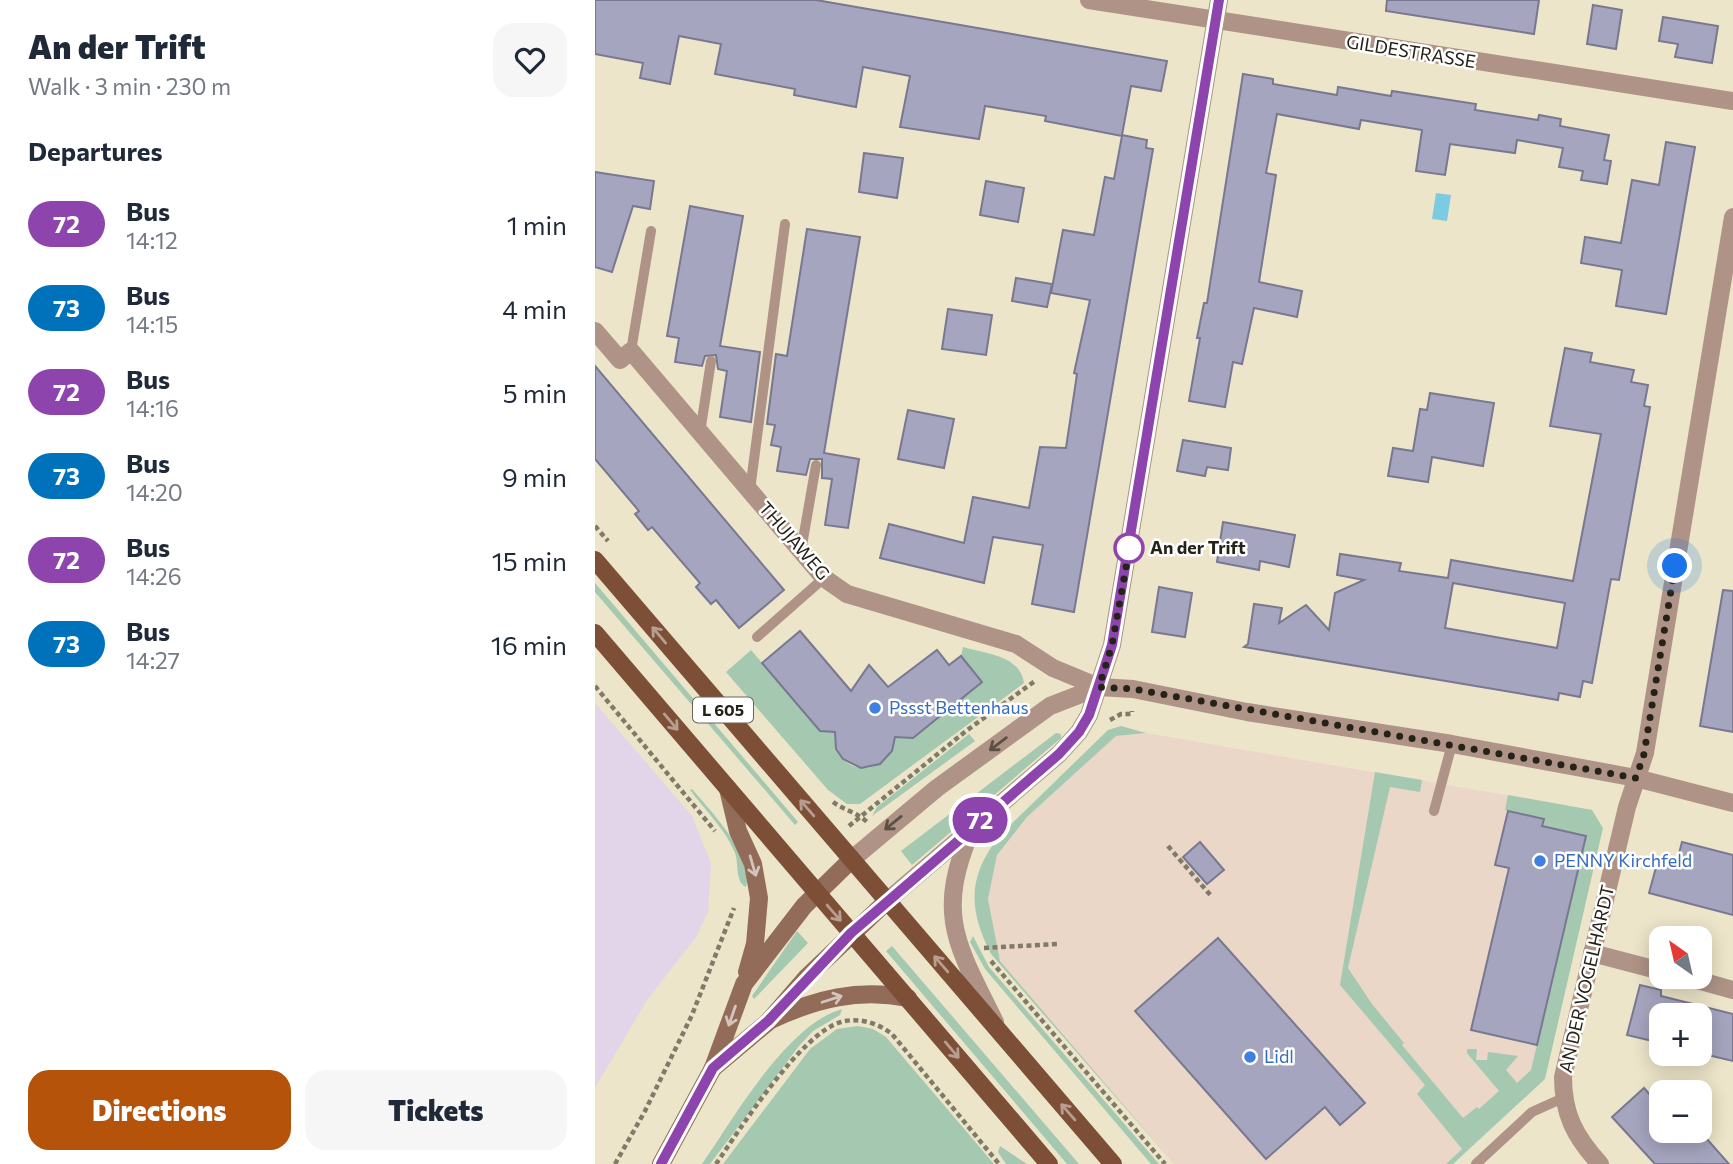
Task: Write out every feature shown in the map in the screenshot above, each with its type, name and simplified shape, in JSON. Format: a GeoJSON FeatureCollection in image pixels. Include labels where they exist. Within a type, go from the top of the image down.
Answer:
{"type":"FeatureCollection","features":[{"type":"Feature","properties":{"kind":"main road","name":"L 605"},"geometry":{"type":"LineString","coordinates":[[595,560],[1113,1164]]}},
{"type":"Feature","properties":{"kind":"main road","name":"L 605"},"geometry":{"type":"LineString","coordinates":[[595,633],[817,892]]}},
{"type":"Feature","properties":{"kind":"main road"},"geometry":{"type":"LineString","coordinates":[[817,892],[1049,1164]]}},
{"type":"Feature","properties":{"kind":"street","name":"GILDESTRASSE"},"geometry":{"type":"LineString","coordinates":[[1089,0],[1733,101]]}},
{"type":"Feature","properties":{"kind":"street"},"geometry":{"type":"LineString","coordinates":[[713,1068],[768,1021],[851,933],[1059,754],[1084,724],[1112,645],[1120,603],[1219,0]]}},
{"type":"Feature","properties":{"kind":"street","name":"AN DER VOGELHARDT"},"geometry":{"type":"LineString","coordinates":[[1600,1164],[1573,1131],[1563,1098],[1563,1077],[1644,754],[1733,217]]}},
{"type":"Feature","properties":{"kind":"street"},"geometry":{"type":"LineString","coordinates":[[595,331],[619,360],[631,351]]}},
{"type":"Feature","properties":{"kind":"street","name":"THUJAWEG"},"geometry":{"type":"LineString","coordinates":[[631,351],[824,578],[846,594],[1016,644],[1053,668],[1099,687]]}},
{"type":"Feature","properties":{"kind":"street"},"geometry":{"type":"LineString","coordinates":[[744,984],[817,892],[878,835],[1050,706],[1099,687],[1133,689],[1247,712],[1452,744],[1636,778],[1733,803]]}},
{"type":"Feature","properties":{"kind":"street"},"geometry":{"type":"LineString","coordinates":[[661,1164],[713,1068],[744,984],[755,944],[759,898],[753,864],[739,831],[728,789]]}},
{"type":"Feature","properties":{"kind":"street"},"geometry":{"type":"LineString","coordinates":[[972,827],[953,879],[953,925],[959,945],[1001,1034]]}},
{"type":"Feature","properties":{"kind":"street"},"geometry":{"type":"LineString","coordinates":[[1592,953],[1649,968]]}},
{"type":"Feature","properties":{"kind":"street"},"geometry":{"type":"LineString","coordinates":[[1712,984],[1733,990]]}},
{"type":"Feature","properties":{"kind":"street"},"geometry":{"type":"LineString","coordinates":[[768,1021],[847,994],[887,994],[908,998]]}},
{"type":"Feature","properties":{"kind":"lane"},"geometry":{"type":"LineString","coordinates":[[750,490],[785,224]]}},
{"type":"Feature","properties":{"kind":"lane"},"geometry":{"type":"LineString","coordinates":[[631,351],[651,231]]}},
{"type":"Feature","properties":{"kind":"lane"},"geometry":{"type":"LineString","coordinates":[[700,433],[711,361]]}},
{"type":"Feature","properties":{"kind":"lane"},"geometry":{"type":"LineString","coordinates":[[801,551],[816,465]]}},
{"type":"Feature","properties":{"kind":"lane"},"geometry":{"type":"LineString","coordinates":[[757,637],[824,578]]}},
{"type":"Feature","properties":{"kind":"lane"},"geometry":{"type":"LineString","coordinates":[[1434,811],[1452,744]]}},
{"type":"Feature","properties":{"kind":"lane","name":"AN DER VOGELHARDT"},"geometry":{"type":"LineString","coordinates":[[1476,1164],[1532,1112],[1563,1098]]}},
{"type":"Feature","properties":{"kind":"path"},"geometry":{"type":"LineString","coordinates":[[878,835],[861,816],[966,731],[1053,668]]}},
{"type":"Feature","properties":{"kind":"path"},"geometry":{"type":"LineString","coordinates":[[595,685],[716,832]]}},
{"type":"Feature","properties":{"kind":"path"},"geometry":{"type":"LineString","coordinates":[[1168,846],[1212,897]]}},
{"type":"Feature","properties":{"kind":"path"},"geometry":{"type":"LineString","coordinates":[[615,1164],[645,1111],[692,1015],[726,934],[735,902]]}},
{"type":"Feature","properties":{"kind":"path"},"geometry":{"type":"LineString","coordinates":[[976,937],[1165,1164]]}},
{"type":"Feature","properties":{"kind":"path"},"geometry":{"type":"LineString","coordinates":[[983,948],[1057,944]]}},
{"type":"Feature","properties":{"kind":"path"},"geometry":{"type":"LineString","coordinates":[[716,1164],[798,1054],[833,1025],[852,1020],[882,1027],[892,1034],[999,1164]]}},
{"type":"Feature","properties":{"kind":"shaded area"},"geometry":{"type":"Polygon","coordinates":[[[595,703],[692,816],[711,863],[708,912],[696,937],[647,1000],[595,1088],[595,703]]]}},
{"type":"Feature","properties":{"kind":"shaded area"},"geometry":{"type":"Polygon","coordinates":[[[1146,733],[1592,810],[1541,1073],[1446,1164],[1174,1164],[1000,961],[988,899],[997,855],[1027,817],[1116,736],[1146,733]]]}},
{"type":"Feature","properties":{"kind":"green space"},"geometry":{"type":"Polygon","coordinates":[[[595,583],[798,822],[795,825],[595,592],[595,583]]]}},
{"type":"Feature","properties":{"kind":"green space"},"geometry":{"type":"Polygon","coordinates":[[[963,647],[1009,661],[1021,674],[1024,683],[860,804],[847,804],[828,790],[726,672],[751,650],[820,731],[836,732],[837,747],[842,758],[850,765],[871,767],[882,761],[890,752],[895,737],[913,738],[982,682],[961,656],[963,647]]]}},
{"type":"Feature","properties":{"kind":"green space"},"geometry":{"type":"Polygon","coordinates":[[[1121,726],[1146,733],[1116,736],[1027,817],[997,855],[988,899],[1000,961],[1174,1164],[991,954],[983,937],[975,906],[977,877],[991,848],[1002,833],[1108,730],[1121,726]]]}},
{"type":"Feature","properties":{"kind":"green space"},"geometry":{"type":"Polygon","coordinates":[[[1056,733],[1061,734],[1061,738],[912,865],[901,851],[1056,733]]]}},
{"type":"Feature","properties":{"kind":"green space"},"geometry":{"type":"Polygon","coordinates":[[[969,734],[975,741],[872,816],[877,807],[969,734]]]}},
{"type":"Feature","properties":{"kind":"green space"},"geometry":{"type":"Polygon","coordinates":[[[1375,772],[1422,780],[1420,792],[1390,787],[1348,968],[1372,1004],[1404,1043],[1402,1045],[1463,1118],[1477,1107],[1479,1109],[1499,1091],[1467,1053],[1467,1049],[1477,1049],[1476,1060],[1487,1060],[1488,1052],[1518,1056],[1506,1070],[1517,1083],[1531,1070],[1586,837],[1542,826],[1543,819],[1505,810],[1508,795],[1592,810],[1603,828],[1545,1079],[1453,1164],[1446,1164],[1462,1149],[1417,1094],[1425,1085],[1340,985],[1375,772]]]}},
{"type":"Feature","properties":{"kind":"green space"},"geometry":{"type":"Polygon","coordinates":[[[692,789],[738,849],[748,876],[746,887],[740,881],[731,845],[721,828],[690,790],[692,789]]]}},
{"type":"Feature","properties":{"kind":"green space"},"geometry":{"type":"Polygon","coordinates":[[[797,931],[808,943],[754,999],[752,996],[797,931]]]}},
{"type":"Feature","properties":{"kind":"green space"},"geometry":{"type":"Polygon","coordinates":[[[973,936],[989,967],[1159,1164],[1151,1164],[985,969],[970,942],[973,936]]]}},
{"type":"Feature","properties":{"kind":"green space"},"geometry":{"type":"Polygon","coordinates":[[[892,946],[1079,1164],[1067,1164],[886,951],[892,946]]]}},
{"type":"Feature","properties":{"kind":"green space"},"geometry":{"type":"Polygon","coordinates":[[[842,1009],[840,1015],[813,1031],[799,1046],[710,1164],[702,1164],[763,1075],[782,1053],[821,1018],[842,1009]]]}},
{"type":"Feature","properties":{"kind":"green space"},"geometry":{"type":"Polygon","coordinates":[[[858,1026],[873,1029],[886,1037],[994,1164],[723,1164],[810,1049],[837,1029],[858,1026]]]}},
{"type":"Feature","properties":{"kind":"green space"},"geometry":{"type":"Polygon","coordinates":[[[1000,1146],[1027,1164],[1006,1164],[998,1152],[1000,1146]]]}},
{"type":"Feature","properties":{"kind":"water"},"geometry":{"type":"Polygon","coordinates":[[[1436,193],[1451,195],[1447,221],[1432,219],[1436,193]]]}},
{"type":"Feature","properties":{"kind":"building"},"geometry":{"type":"Polygon","coordinates":[[[595,0],[816,0],[1167,61],[1161,91],[1131,86],[1122,135],[1147,140],[1146,148],[1153,149],[1074,612],[1032,604],[1043,545],[993,537],[984,583],[880,558],[889,524],[964,543],[973,497],[1029,508],[1040,447],[1066,448],[1077,374],[1074,373],[1090,300],[1051,293],[1063,230],[1094,235],[1105,177],[1114,179],[1122,136],[1045,121],[1046,116],[985,106],[979,139],[900,127],[910,76],[863,67],[856,107],[794,95],[795,89],[715,74],[721,44],[679,36],[670,84],[640,78],[643,63],[595,54],[595,0]]]}},
{"type":"Feature","properties":{"kind":"building"},"geometry":{"type":"Polygon","coordinates":[[[1387,0],[1539,0],[1534,34],[1386,11],[1387,0]]]}},
{"type":"Feature","properties":{"kind":"building"},"geometry":{"type":"Polygon","coordinates":[[[1593,5],[1622,10],[1616,49],[1587,44],[1593,5]]]}},
{"type":"Feature","properties":{"kind":"building"},"geometry":{"type":"Polygon","coordinates":[[[1663,17],[1718,26],[1712,63],[1675,57],[1678,44],[1659,41],[1663,17]]]}},
{"type":"Feature","properties":{"kind":"building"},"geometry":{"type":"Polygon","coordinates":[[[1243,74],[1273,79],[1273,84],[1337,95],[1338,87],[1391,96],[1392,91],[1476,104],[1475,110],[1538,120],[1539,115],[1561,119],[1560,126],[1609,135],[1604,160],[1611,161],[1607,184],[1581,180],[1583,171],[1559,167],[1563,148],[1517,140],[1515,153],[1450,144],[1445,175],[1416,171],[1422,130],[1361,120],[1359,129],[1277,114],[1266,173],[1276,175],[1259,282],[1302,291],[1297,317],[1254,308],[1242,364],[1233,362],[1225,407],[1189,401],[1200,338],[1197,338],[1204,303],[1207,303],[1243,74]]]}},
{"type":"Feature","properties":{"kind":"building"},"geometry":{"type":"Polygon","coordinates":[[[1666,142],[1695,147],[1666,314],[1616,306],[1622,270],[1581,263],[1585,237],[1621,243],[1632,180],[1659,185],[1666,142]]]}},
{"type":"Feature","properties":{"kind":"building"},"geometry":{"type":"Polygon","coordinates":[[[864,153],[903,158],[897,198],[859,192],[864,153]]]}},
{"type":"Feature","properties":{"kind":"building"},"geometry":{"type":"Polygon","coordinates":[[[595,172],[654,181],[650,209],[633,206],[612,272],[595,267],[595,172]]]}},
{"type":"Feature","properties":{"kind":"building"},"geometry":{"type":"Polygon","coordinates":[[[986,181],[1024,188],[1018,222],[980,215],[986,181]]]}},
{"type":"Feature","properties":{"kind":"building"},"geometry":{"type":"Polygon","coordinates":[[[690,206],[743,216],[720,346],[760,352],[751,422],[720,417],[727,371],[718,369],[716,355],[705,356],[702,366],[675,362],[679,338],[667,336],[690,206]]]}},
{"type":"Feature","properties":{"kind":"building"},"geometry":{"type":"Polygon","coordinates":[[[807,229],[860,237],[824,453],[859,459],[848,528],[825,525],[832,479],[822,478],[822,459],[810,459],[806,475],[777,471],[781,447],[771,445],[775,425],[767,424],[776,354],[787,356],[807,229]]]}},
{"type":"Feature","properties":{"kind":"building"},"geometry":{"type":"Polygon","coordinates":[[[1016,278],[1052,284],[1047,307],[1012,301],[1016,278]]]}},
{"type":"Feature","properties":{"kind":"building"},"geometry":{"type":"Polygon","coordinates":[[[948,309],[992,315],[986,355],[942,349],[948,309]]]}},
{"type":"Feature","properties":{"kind":"building"},"geometry":{"type":"Polygon","coordinates":[[[1565,348],[1592,353],[1590,362],[1634,370],[1631,382],[1648,385],[1644,406],[1650,407],[1619,580],[1611,579],[1592,683],[1583,681],[1580,697],[1559,693],[1558,700],[1244,647],[1248,644],[1254,604],[1282,608],[1279,623],[1306,605],[1329,630],[1335,593],[1364,580],[1337,575],[1340,554],[1401,563],[1399,571],[1448,578],[1451,560],[1573,581],[1601,434],[1550,426],[1565,348]],[[1453,583],[1445,628],[1557,648],[1565,603],[1453,583]]]}},
{"type":"Feature","properties":{"kind":"building"},"geometry":{"type":"Polygon","coordinates":[[[595,366],[784,590],[739,628],[716,600],[711,604],[696,587],[700,583],[652,527],[648,530],[635,514],[639,511],[595,459],[595,366]]]}},
{"type":"Feature","properties":{"kind":"building"},"geometry":{"type":"Polygon","coordinates":[[[1430,393],[1494,403],[1483,466],[1432,457],[1428,482],[1388,476],[1393,448],[1413,451],[1420,409],[1427,410],[1430,393]]]}},
{"type":"Feature","properties":{"kind":"building"},"geometry":{"type":"Polygon","coordinates":[[[908,410],[954,419],[944,468],[898,459],[908,410]]]}},
{"type":"Feature","properties":{"kind":"building"},"geometry":{"type":"Polygon","coordinates":[[[1183,440],[1231,448],[1228,470],[1207,467],[1205,476],[1177,471],[1183,440]]]}},
{"type":"Feature","properties":{"kind":"building"},"geometry":{"type":"Polygon","coordinates":[[[1223,522],[1295,535],[1289,567],[1260,561],[1259,570],[1217,562],[1223,522]]]}},
{"type":"Feature","properties":{"kind":"building"},"geometry":{"type":"Polygon","coordinates":[[[1159,587],[1192,593],[1185,637],[1152,632],[1159,587]]]}},
{"type":"Feature","properties":{"kind":"building"},"geometry":{"type":"Polygon","coordinates":[[[1723,590],[1733,591],[1733,732],[1700,726],[1723,590]]]}},
{"type":"Feature","properties":{"kind":"building","name":"Pssst Bettenhaus"},"geometry":{"type":"Polygon","coordinates":[[[800,631],[851,691],[869,665],[888,687],[937,650],[949,665],[961,656],[982,682],[913,738],[895,737],[892,751],[880,764],[861,768],[843,759],[836,749],[835,732],[820,731],[762,663],[800,631]]]}},
{"type":"Feature","properties":{"kind":"building"},"geometry":{"type":"Polygon","coordinates":[[[1508,811],[1544,819],[1542,826],[1586,836],[1537,1045],[1471,1030],[1509,868],[1495,865],[1508,811]]]}},
{"type":"Feature","properties":{"kind":"building"},"geometry":{"type":"Polygon","coordinates":[[[1200,842],[1224,870],[1207,884],[1183,857],[1200,842]]]}},
{"type":"Feature","properties":{"kind":"building"},"geometry":{"type":"Polygon","coordinates":[[[1682,842],[1733,855],[1733,915],[1649,893],[1658,860],[1676,865],[1682,842]]]}},
{"type":"Feature","properties":{"kind":"building","name":"Lidl"},"geometry":{"type":"Polygon","coordinates":[[[1218,938],[1365,1103],[1340,1125],[1325,1107],[1266,1159],[1135,1011],[1218,938]]]}},
{"type":"Feature","properties":{"kind":"building"},"geometry":{"type":"Polygon","coordinates":[[[1640,985],[1661,990],[1661,996],[1689,1003],[1649,1003],[1649,1040],[1627,1035],[1640,985]]]}},
{"type":"Feature","properties":{"kind":"building"},"geometry":{"type":"Polygon","coordinates":[[[1712,1009],[1733,1014],[1733,1061],[1712,1056],[1712,1009]]]}},
{"type":"Feature","properties":{"kind":"building"},"geometry":{"type":"Polygon","coordinates":[[[1644,1088],[1649,1094],[1649,1143],[1710,1143],[1729,1164],[1655,1164],[1612,1117],[1644,1088]]]}},
{"type":"Feature","properties":{"kind":"bus line","name":"72"},"geometry":{"type":"LineString","coordinates":[[661,1164],[713,1068],[768,1021],[851,933],[1059,754],[1079,732],[1089,715],[1112,645],[1219,0]]}},
{"type":"Feature","properties":{"kind":"place","name":"An der Trift"},"geometry":{"type":"Point","coordinates":[1129,548]}},
{"type":"Feature","properties":{"kind":"place","name":"Pssst Bettenhaus"},"geometry":{"type":"Point","coordinates":[875,708]}},
{"type":"Feature","properties":{"kind":"place","name":"PENNY Kirchfeld"},"geometry":{"type":"Point","coordinates":[1540,861]}},
{"type":"Feature","properties":{"kind":"place","name":"Lidl"},"geometry":{"type":"Point","coordinates":[1250,1057]}},
{"type":"Feature","properties":{"kind":"route"},"geometry":{"type":"LineString","coordinates":[[1129,548],[1130,545],[1112,645],[1099,687],[1133,689],[1247,712],[1452,744],[1636,778],[1644,754],[1675,566]]}}]}
